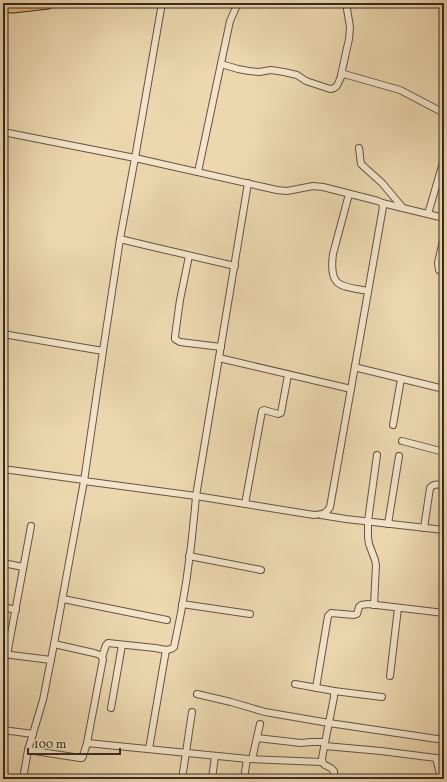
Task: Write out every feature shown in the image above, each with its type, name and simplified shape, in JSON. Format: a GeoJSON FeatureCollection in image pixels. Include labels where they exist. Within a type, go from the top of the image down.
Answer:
{"type":"FeatureCollection","features":[{"type":"Feature","properties":{"kind":"highway"},"geometry":{"type":"LineString","coordinates":[[3,6],[13,7],[48,3]]}},
{"type":"Feature","properties":{"kind":"street"},"geometry":{"type":"LineString","coordinates":[[22,779],[28,750],[43,700],[63,598],[84,481],[120,239],[162,3]]}},
{"type":"Feature","properties":{"kind":"street"},"geometry":{"type":"LineString","coordinates":[[198,172],[230,21],[238,3]]}},
{"type":"Feature","properties":{"kind":"street"},"geometry":{"type":"LineString","coordinates":[[221,64],[249,72],[275,71],[297,75],[306,81],[334,89],[341,75],[349,39],[350,27],[346,3]]}},
{"type":"Feature","properties":{"kind":"street"},"geometry":{"type":"LineString","coordinates":[[341,75],[344,74],[400,90],[444,113]]}},
{"type":"Feature","properties":{"kind":"street"},"geometry":{"type":"LineString","coordinates":[[3,132],[135,158],[286,191],[313,186],[378,200],[382,203],[444,218]]}},
{"type":"Feature","properties":{"kind":"street"},"geometry":{"type":"LineString","coordinates":[[359,148],[361,164],[382,183],[403,208]]}},
{"type":"Feature","properties":{"kind":"street"},"geometry":{"type":"LineString","coordinates":[[428,214],[444,159]]}},
{"type":"Feature","properties":{"kind":"street"},"geometry":{"type":"LineString","coordinates":[[28,750],[82,758],[87,743],[103,660],[102,657],[107,644],[166,650],[174,647],[190,556],[196,496],[248,183]]}},
{"type":"Feature","properties":{"kind":"street"},"geometry":{"type":"LineString","coordinates":[[349,194],[333,254],[332,261],[334,276],[338,283],[344,286],[368,291]]}},
{"type":"Feature","properties":{"kind":"street"},"geometry":{"type":"LineString","coordinates":[[3,469],[196,496],[314,515],[327,512],[330,507],[383,207],[382,203]]}},
{"type":"Feature","properties":{"kind":"street"},"geometry":{"type":"LineString","coordinates":[[444,236],[438,263],[439,270],[444,273]]}},
{"type":"Feature","properties":{"kind":"street"},"geometry":{"type":"LineString","coordinates":[[120,239],[234,266]]}},
{"type":"Feature","properties":{"kind":"street"},"geometry":{"type":"LineString","coordinates":[[189,256],[180,300],[175,339],[180,342],[221,347]]}},
{"type":"Feature","properties":{"kind":"street"},"geometry":{"type":"LineString","coordinates":[[3,334],[103,351]]}},
{"type":"Feature","properties":{"kind":"street"},"geometry":{"type":"LineString","coordinates":[[219,358],[351,389]]}},
{"type":"Feature","properties":{"kind":"street"},"geometry":{"type":"LineString","coordinates":[[355,366],[444,389]]}},
{"type":"Feature","properties":{"kind":"street"},"geometry":{"type":"LineString","coordinates":[[245,504],[262,411],[264,410],[278,414],[281,413],[288,375]]}},
{"type":"Feature","properties":{"kind":"street"},"geometry":{"type":"LineString","coordinates":[[393,425],[401,378]]}},
{"type":"Feature","properties":{"kind":"street"},"geometry":{"type":"LineString","coordinates":[[402,441],[444,452]]}},
{"type":"Feature","properties":{"kind":"street"},"geometry":{"type":"LineString","coordinates":[[374,605],[376,565],[368,544],[368,521],[377,455]]}},
{"type":"Feature","properties":{"kind":"street"},"geometry":{"type":"LineString","coordinates":[[388,524],[399,456]]}},
{"type":"Feature","properties":{"kind":"street"},"geometry":{"type":"LineString","coordinates":[[424,528],[430,488],[437,484],[444,486]]}},
{"type":"Feature","properties":{"kind":"street"},"geometry":{"type":"LineString","coordinates":[[321,514],[346,519],[444,530]]}},
{"type":"Feature","properties":{"kind":"street"},"geometry":{"type":"LineString","coordinates":[[31,526],[16,610],[5,655],[51,660]]}},
{"type":"Feature","properties":{"kind":"street"},"geometry":{"type":"LineString","coordinates":[[190,556],[260,570]]}},
{"type":"Feature","properties":{"kind":"street"},"geometry":{"type":"LineString","coordinates":[[3,563],[23,567]]}},
{"type":"Feature","properties":{"kind":"street"},"geometry":{"type":"LineString","coordinates":[[63,598],[167,620]]}},
{"type":"Feature","properties":{"kind":"street"},"geometry":{"type":"LineString","coordinates":[[182,604],[250,614]]}},
{"type":"Feature","properties":{"kind":"street"},"geometry":{"type":"LineString","coordinates":[[316,688],[329,614],[335,613],[354,615],[357,614],[359,607],[364,604],[444,613]]}},
{"type":"Feature","properties":{"kind":"street"},"geometry":{"type":"LineString","coordinates":[[3,607],[16,610]]}},
{"type":"Feature","properties":{"kind":"street"},"geometry":{"type":"LineString","coordinates":[[390,676],[398,608]]}},
{"type":"Feature","properties":{"kind":"street"},"geometry":{"type":"LineString","coordinates":[[54,644],[102,657]]}},
{"type":"Feature","properties":{"kind":"street"},"geometry":{"type":"LineString","coordinates":[[111,708],[122,645]]}},
{"type":"Feature","properties":{"kind":"street"},"geometry":{"type":"LineString","coordinates":[[150,749],[166,650]]}},
{"type":"Feature","properties":{"kind":"street"},"geometry":{"type":"LineString","coordinates":[[295,684],[334,692],[382,697]]}},
{"type":"Feature","properties":{"kind":"street"},"geometry":{"type":"LineString","coordinates":[[322,762],[334,692]]}},
{"type":"Feature","properties":{"kind":"street"},"geometry":{"type":"LineString","coordinates":[[197,694],[265,712],[444,740]]}},
{"type":"Feature","properties":{"kind":"street"},"geometry":{"type":"LineString","coordinates":[[182,779],[192,712]]}},
{"type":"Feature","properties":{"kind":"street"},"geometry":{"type":"LineString","coordinates":[[244,779],[260,724]]}},
{"type":"Feature","properties":{"kind":"street"},"geometry":{"type":"LineString","coordinates":[[3,730],[33,734]]}},
{"type":"Feature","properties":{"kind":"street"},"geometry":{"type":"LineString","coordinates":[[257,738],[301,743],[311,742],[444,759]]}},
{"type":"Feature","properties":{"kind":"street"},"geometry":{"type":"LineString","coordinates":[[87,743],[186,754],[250,759],[322,762],[334,771],[334,779]]}},
{"type":"Feature","properties":{"kind":"street"},"geometry":{"type":"LineString","coordinates":[[212,779],[215,756]]}},
{"type":"Feature","properties":{"kind":"street"},"geometry":{"type":"LineString","coordinates":[[436,758],[440,779]]}}]}
